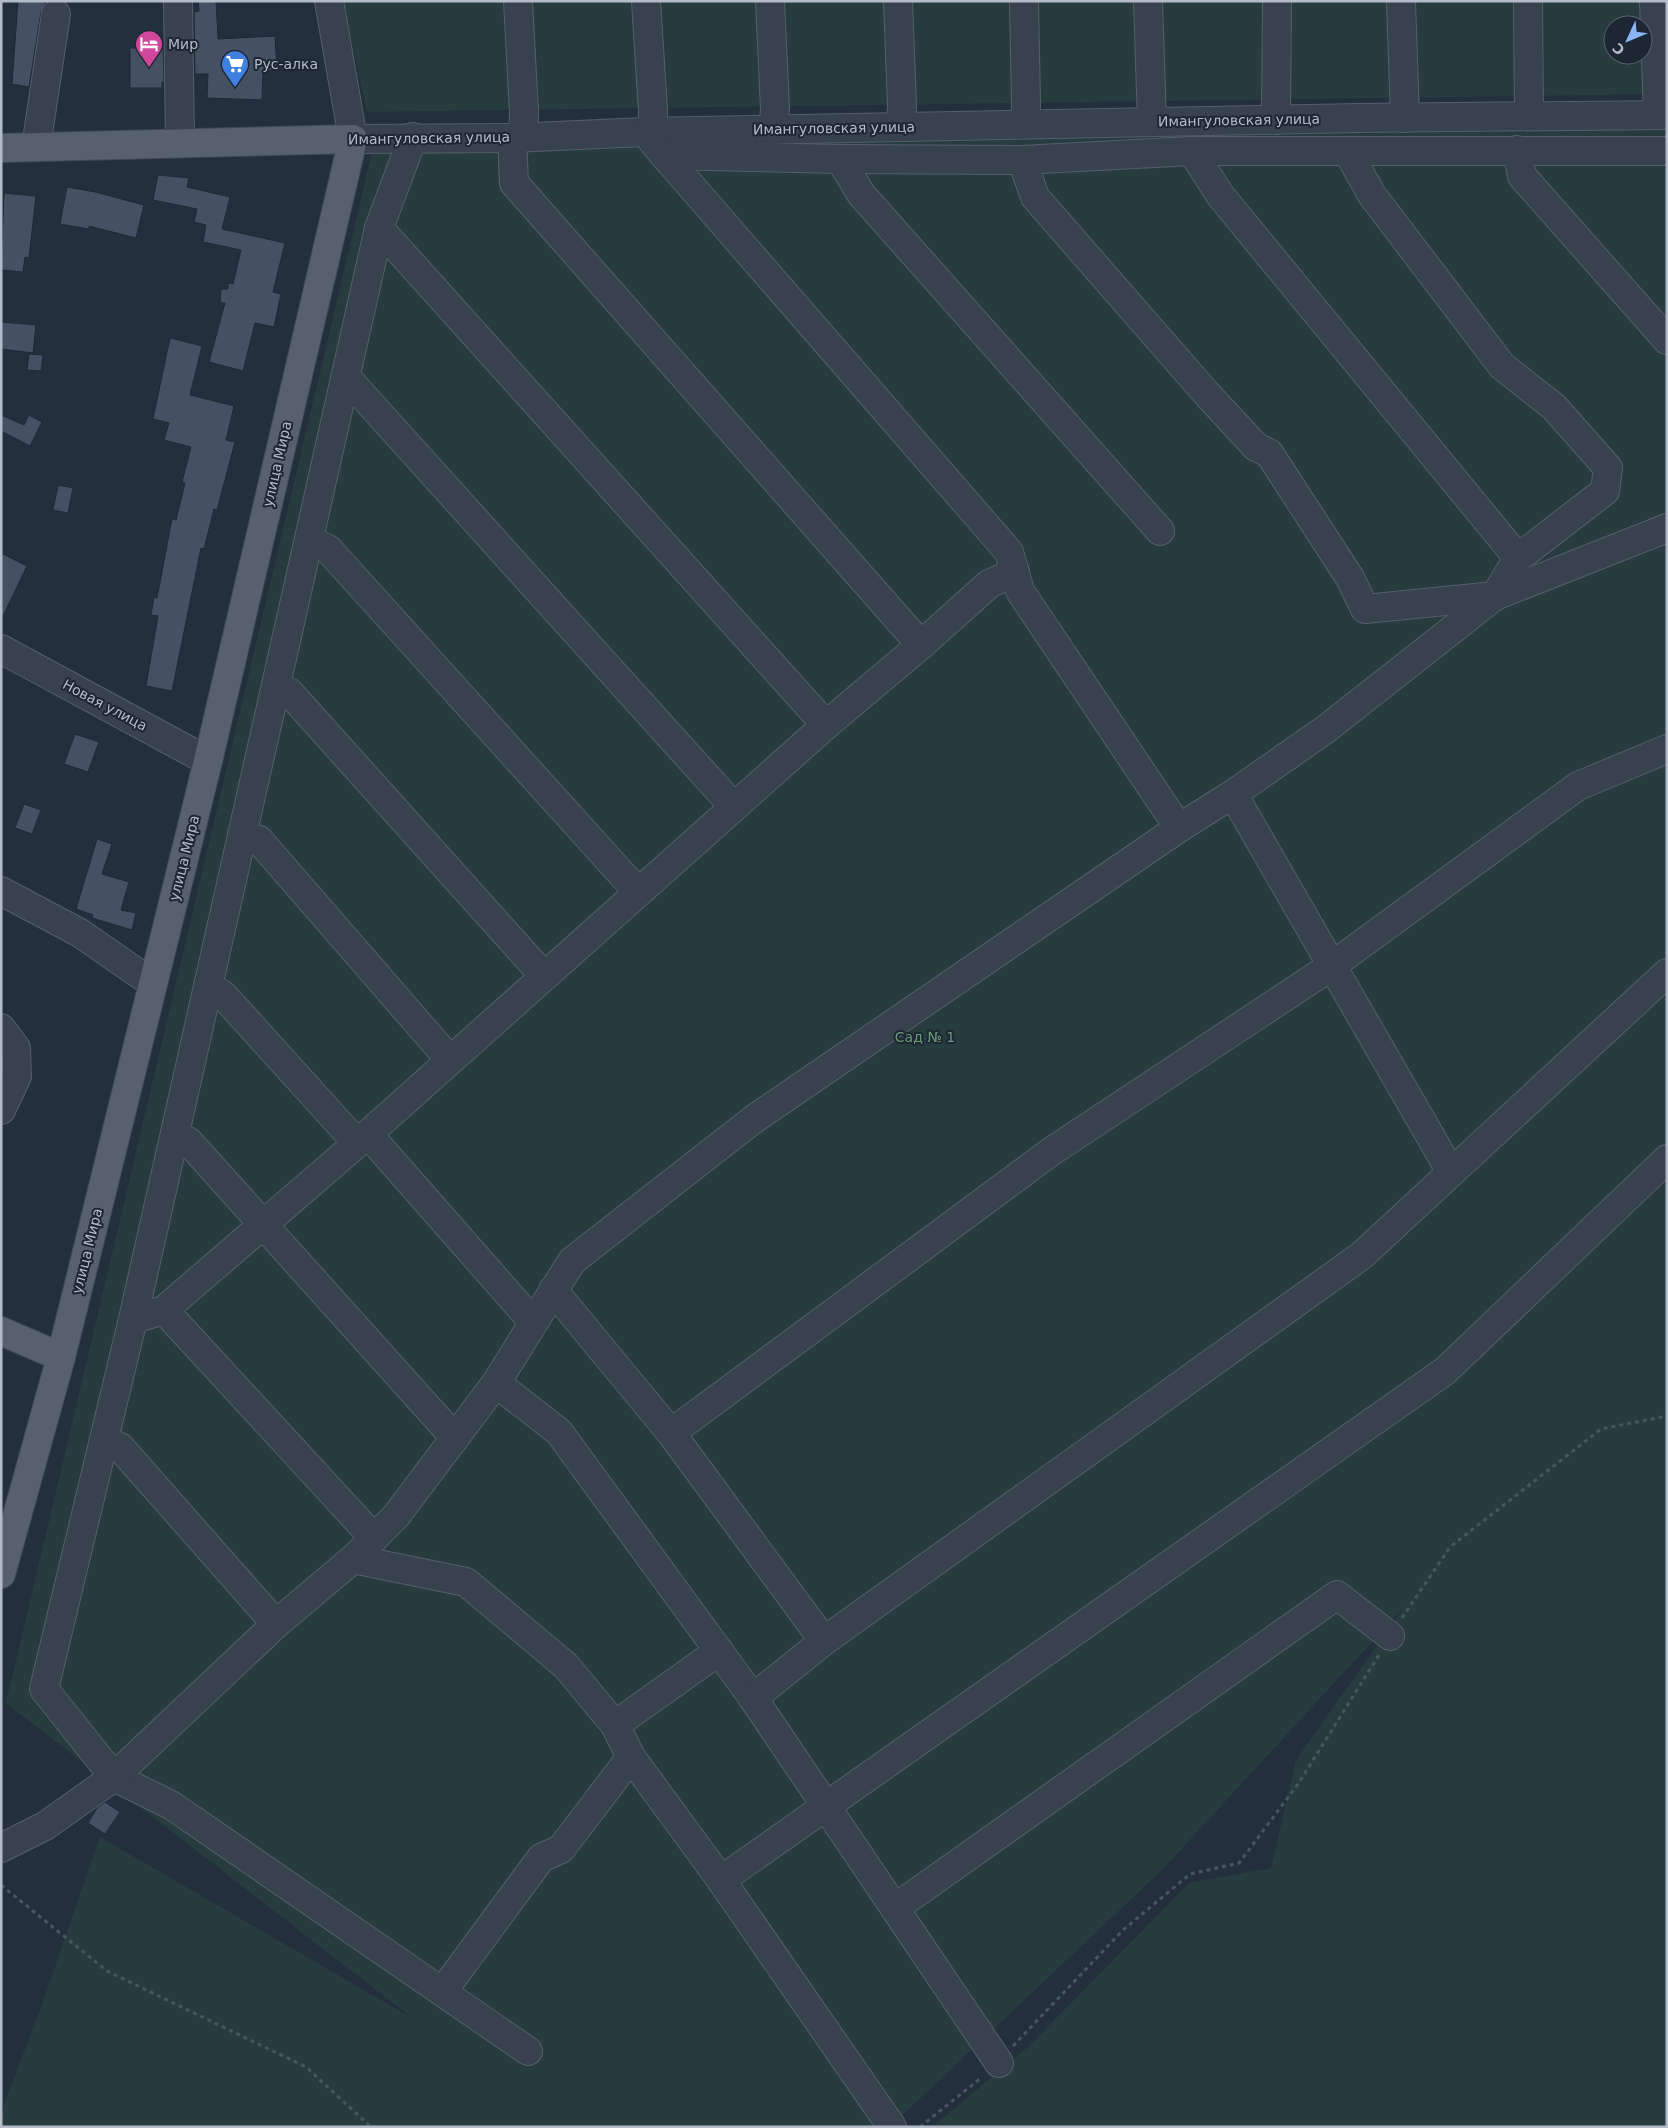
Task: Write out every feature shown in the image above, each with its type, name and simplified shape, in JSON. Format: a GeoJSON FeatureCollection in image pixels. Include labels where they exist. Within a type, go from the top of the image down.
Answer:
{"type":"FeatureCollection","features":[{"type":"Feature","properties":{"kind":"main road","name":"Имангуловская улица"},"geometry":{"type":"LineString","coordinates":[[1,148],[353,139]]}},
{"type":"Feature","properties":{"kind":"main road","name":"улица Мира"},"geometry":{"type":"LineString","coordinates":[[1,1574],[60,1357],[208,761],[353,139]]}},
{"type":"Feature","properties":{"kind":"main road"},"geometry":{"type":"LineString","coordinates":[[1,1331],[60,1357]]}},
{"type":"Feature","properties":{"kind":"street"},"geometry":{"type":"LineString","coordinates":[[178,1],[180,144]]}},
{"type":"Feature","properties":{"kind":"street"},"geometry":{"type":"LineString","coordinates":[[329,1],[353,139]]}},
{"type":"Feature","properties":{"kind":"street"},"geometry":{"type":"LineString","coordinates":[[518,1],[524,113],[517,137],[514,183],[922,645]]}},
{"type":"Feature","properties":{"kind":"street"},"geometry":{"type":"LineString","coordinates":[[646,1],[654,140],[1009,552],[1020,592],[1179,828]]}},
{"type":"Feature","properties":{"kind":"street"},"geometry":{"type":"LineString","coordinates":[[770,1],[775,109],[773,130]]}},
{"type":"Feature","properties":{"kind":"street"},"geometry":{"type":"LineString","coordinates":[[898,1],[902,107],[900,127]]}},
{"type":"Feature","properties":{"kind":"street"},"geometry":{"type":"LineString","coordinates":[[1024,1],[1025,124]]}},
{"type":"Feature","properties":{"kind":"street"},"geometry":{"type":"LineString","coordinates":[[1148,1],[1152,122]]}},
{"type":"Feature","properties":{"kind":"street"},"geometry":{"type":"LineString","coordinates":[[1276,120],[1277,1]]}},
{"type":"Feature","properties":{"kind":"street"},"geometry":{"type":"LineString","coordinates":[[1401,1],[1404,118]]}},
{"type":"Feature","properties":{"kind":"street"},"geometry":{"type":"LineString","coordinates":[[1528,1],[1529,116]]}},
{"type":"Feature","properties":{"kind":"street"},"geometry":{"type":"LineString","coordinates":[[1654,1],[1662,115]]}},
{"type":"Feature","properties":{"kind":"street"},"geometry":{"type":"LineString","coordinates":[[36,147],[56,14]]}},
{"type":"Feature","properties":{"kind":"street","name":"Имангуловская улица"},"geometry":{"type":"LineString","coordinates":[[353,139],[517,137],[654,140],[773,130],[1025,124],[1662,115]]}},
{"type":"Feature","properties":{"kind":"street"},"geometry":{"type":"LineString","coordinates":[[413,137],[379,228],[133,1319],[44,1689],[114,1778],[171,1805],[528,2051]]}},
{"type":"Feature","properties":{"kind":"street"},"geometry":{"type":"LineString","coordinates":[[654,140],[840,159],[1022,160],[1192,151],[1667,151]]}},
{"type":"Feature","properties":{"kind":"street"},"geometry":{"type":"LineString","coordinates":[[1517,150],[1522,176],[1667,340]]}},
{"type":"Feature","properties":{"kind":"street"},"geometry":{"type":"LineString","coordinates":[[1192,151],[1220,195],[1518,558]]}},
{"type":"Feature","properties":{"kind":"street"},"geometry":{"type":"LineString","coordinates":[[1,1848],[45,1826],[114,1778],[276,1624],[354,1559],[396,1516],[496,1383],[572,1261],[754,1119],[1326,729],[1495,596],[1518,558],[1605,491],[1608,468],[1554,407],[1502,366],[1372,195],[1348,152]]}},
{"type":"Feature","properties":{"kind":"street"},"geometry":{"type":"LineString","coordinates":[[840,159],[861,194],[1160,531]]}},
{"type":"Feature","properties":{"kind":"street"},"geometry":{"type":"LineString","coordinates":[[1022,160],[1036,197],[1206,393],[1256,447],[1269,453],[1350,578],[1365,609],[1495,596],[1667,528]]}},
{"type":"Feature","properties":{"kind":"street"},"geometry":{"type":"LineString","coordinates":[[379,228],[826,725]]}},
{"type":"Feature","properties":{"kind":"street"},"geometry":{"type":"LineString","coordinates":[[346,377],[734,807]]}},
{"type":"Feature","properties":{"kind":"street"},"geometry":{"type":"LineString","coordinates":[[309,540],[328,549],[638,892]]}},
{"type":"Feature","properties":{"kind":"street"},"geometry":{"type":"LineString","coordinates":[[133,1319],[164,1310],[363,1138],[826,725],[922,645],[989,584],[1015,572]]}},
{"type":"Feature","properties":{"kind":"street","name":"Новая улица"},"geometry":{"type":"LineString","coordinates":[[1,649],[208,761]]}},
{"type":"Feature","properties":{"kind":"street"},"geometry":{"type":"LineString","coordinates":[[276,688],[289,692],[544,976]]}},
{"type":"Feature","properties":{"kind":"street"},"geometry":{"type":"LineString","coordinates":[[671,1433],[1052,1151],[1332,965],[1578,786],[1667,749]]}},
{"type":"Feature","properties":{"kind":"street"},"geometry":{"type":"LineString","coordinates":[[1233,794],[1451,1172]]}},
{"type":"Feature","properties":{"kind":"street"},"geometry":{"type":"LineString","coordinates":[[242,835],[259,840],[450,1060]]}},
{"type":"Feature","properties":{"kind":"street"},"geometry":{"type":"LineString","coordinates":[[1,890],[80,933],[152,983]]}},
{"type":"Feature","properties":{"kind":"street"},"geometry":{"type":"LineString","coordinates":[[753,1698],[824,1641],[1361,1256],[1667,973]]}},
{"type":"Feature","properties":{"kind":"street"},"geometry":{"type":"LineString","coordinates":[[208,986],[222,994],[363,1138],[533,1322]]}},
{"type":"Feature","properties":{"kind":"street"},"geometry":{"type":"LineString","coordinates":[[1,1028],[16,1048],[17,1076],[1,1110]]}},
{"type":"Feature","properties":{"kind":"street"},"geometry":{"type":"LineString","coordinates":[[175,1134],[189,1142],[455,1438]]}},
{"type":"Feature","properties":{"kind":"street"},"geometry":{"type":"LineString","coordinates":[[721,1880],[828,1807],[1444,1372],[1667,1158]]}},
{"type":"Feature","properties":{"kind":"street"},"geometry":{"type":"LineString","coordinates":[[553,1290],[671,1433],[824,1641]]}},
{"type":"Feature","properties":{"kind":"street"},"geometry":{"type":"LineString","coordinates":[[164,1310],[374,1538]]}},
{"type":"Feature","properties":{"kind":"street"},"geometry":{"type":"LineString","coordinates":[[496,1383],[559,1432],[753,1698],[999,2063]]}},
{"type":"Feature","properties":{"kind":"street"},"geometry":{"type":"LineString","coordinates":[[104,1440],[120,1447],[276,1624]]}},
{"type":"Feature","properties":{"kind":"street"},"geometry":{"type":"LineString","coordinates":[[354,1559],[466,1582],[566,1666],[615,1725],[631,1757],[721,1880],[892,2127]]}},
{"type":"Feature","properties":{"kind":"street"},"geometry":{"type":"LineString","coordinates":[[895,1908],[1337,1595],[1390,1636]]}},
{"type":"Feature","properties":{"kind":"street"},"geometry":{"type":"LineString","coordinates":[[615,1725],[719,1651]]}},
{"type":"Feature","properties":{"kind":"street"},"geometry":{"type":"LineString","coordinates":[[443,1991],[541,1858],[561,1849],[631,1757]]}},
{"type":"Feature","properties":{"kind":"path"},"geometry":{"type":"LineString","coordinates":[[920,2127],[999,2063],[1027,2029],[1123,1930],[1190,1874],[1239,1863],[1298,1784],[1390,1636],[1450,1547],[1601,1430],[1667,1416]]}},
{"type":"Feature","properties":{"kind":"path"},"geometry":{"type":"LineString","coordinates":[[1,1885],[108,1972],[306,2067],[371,2127]]}},
{"type":"Feature","properties":{"kind":"green space"},"geometry":{"type":"Polygon","coordinates":[[[343,1],[1667,1],[1667,94],[367,112],[343,1]]]}},
{"type":"Feature","properties":{"kind":"green space","name":"Сад № 1"},"geometry":{"type":"Polygon","coordinates":[[[1667,125],[1667,2127],[932,2127],[1028,2047],[1189,1883],[1271,1868],[1296,1760],[1404,1607],[1163,1869],[890,2127],[1,2127],[1,2112],[40,2010],[100,1837],[412,2018],[6,1703],[373,148],[1667,125]]]}},
{"type":"Feature","properties":{"kind":"building"},"geometry":{"type":"Polygon","coordinates":[[[18,1],[46,1],[41,12],[29,87],[12,84],[18,1]]]}},
{"type":"Feature","properties":{"kind":"building"},"geometry":{"type":"Polygon","coordinates":[[[198,1],[216,1],[218,39],[275,36],[277,70],[263,71],[262,100],[207,98],[208,74],[195,74],[194,12],[199,11],[198,1]]]}},
{"type":"Feature","properties":{"kind":"building","name":"Мир"},"geometry":{"type":"Polygon","coordinates":[[[130,48],[163,48],[164,82],[162,82],[162,88],[130,88],[130,48]]]}},
{"type":"Feature","properties":{"kind":"building"},"geometry":{"type":"Polygon","coordinates":[[[158,175],[189,178],[187,187],[230,197],[222,229],[285,243],[273,292],[281,294],[274,327],[255,323],[243,371],[209,362],[225,303],[220,303],[221,289],[228,289],[228,283],[233,284],[241,250],[203,242],[206,225],[194,222],[197,209],[153,200],[158,175]]]}},
{"type":"Feature","properties":{"kind":"building"},"geometry":{"type":"Polygon","coordinates":[[[67,187],[95,192],[144,205],[136,238],[89,226],[89,229],[60,224],[67,187]]]}},
{"type":"Feature","properties":{"kind":"building"},"geometry":{"type":"Polygon","coordinates":[[[4,193],[36,196],[29,258],[25,257],[23,272],[1,270],[4,193]]]}},
{"type":"Feature","properties":{"kind":"building"},"geometry":{"type":"Polygon","coordinates":[[[1,322],[36,325],[33,353],[1,349],[1,322]]]}},
{"type":"Feature","properties":{"kind":"building"},"geometry":{"type":"Polygon","coordinates":[[[170,338],[202,346],[190,395],[234,406],[226,440],[235,442],[217,510],[214,509],[204,549],[201,548],[172,691],[146,686],[158,616],[151,615],[154,597],[157,598],[172,519],[176,520],[185,483],[182,482],[191,447],[164,440],[169,423],[153,419],[170,338]]]}},
{"type":"Feature","properties":{"kind":"building"},"geometry":{"type":"Polygon","coordinates":[[[29,354],[43,355],[41,371],[27,370],[29,354]]]}},
{"type":"Feature","properties":{"kind":"building"},"geometry":{"type":"Polygon","coordinates":[[[1,415],[24,425],[29,415],[42,422],[30,446],[1,431],[1,415]]]}},
{"type":"Feature","properties":{"kind":"building"},"geometry":{"type":"Polygon","coordinates":[[[58,485],[73,488],[68,513],[53,510],[58,485]]]}},
{"type":"Feature","properties":{"kind":"building"},"geometry":{"type":"Polygon","coordinates":[[[1,553],[27,566],[1,620],[1,553]]]}},
{"type":"Feature","properties":{"kind":"building"},"geometry":{"type":"Polygon","coordinates":[[[75,734],[99,742],[88,772],[64,764],[75,734]]]}},
{"type":"Feature","properties":{"kind":"building"},"geometry":{"type":"Polygon","coordinates":[[[24,804],[41,810],[32,834],[15,828],[24,804]]]}},
{"type":"Feature","properties":{"kind":"building"},"geometry":{"type":"Polygon","coordinates":[[[97,839],[112,844],[102,874],[129,882],[121,910],[136,913],[132,930],[92,918],[93,915],[76,909],[97,839]]]}},
{"type":"Feature","properties":{"kind":"building"},"geometry":{"type":"Polygon","coordinates":[[[105,1802],[120,1812],[105,1834],[88,1823],[97,1808],[105,1802]]]}},
{"type":"Feature","properties":{"kind":"place","name":"Мир"},"geometry":{"type":"Point","coordinates":[149,68]}},
{"type":"Feature","properties":{"kind":"place","name":"Рус-алка"},"geometry":{"type":"Point","coordinates":[235,88]}}]}
